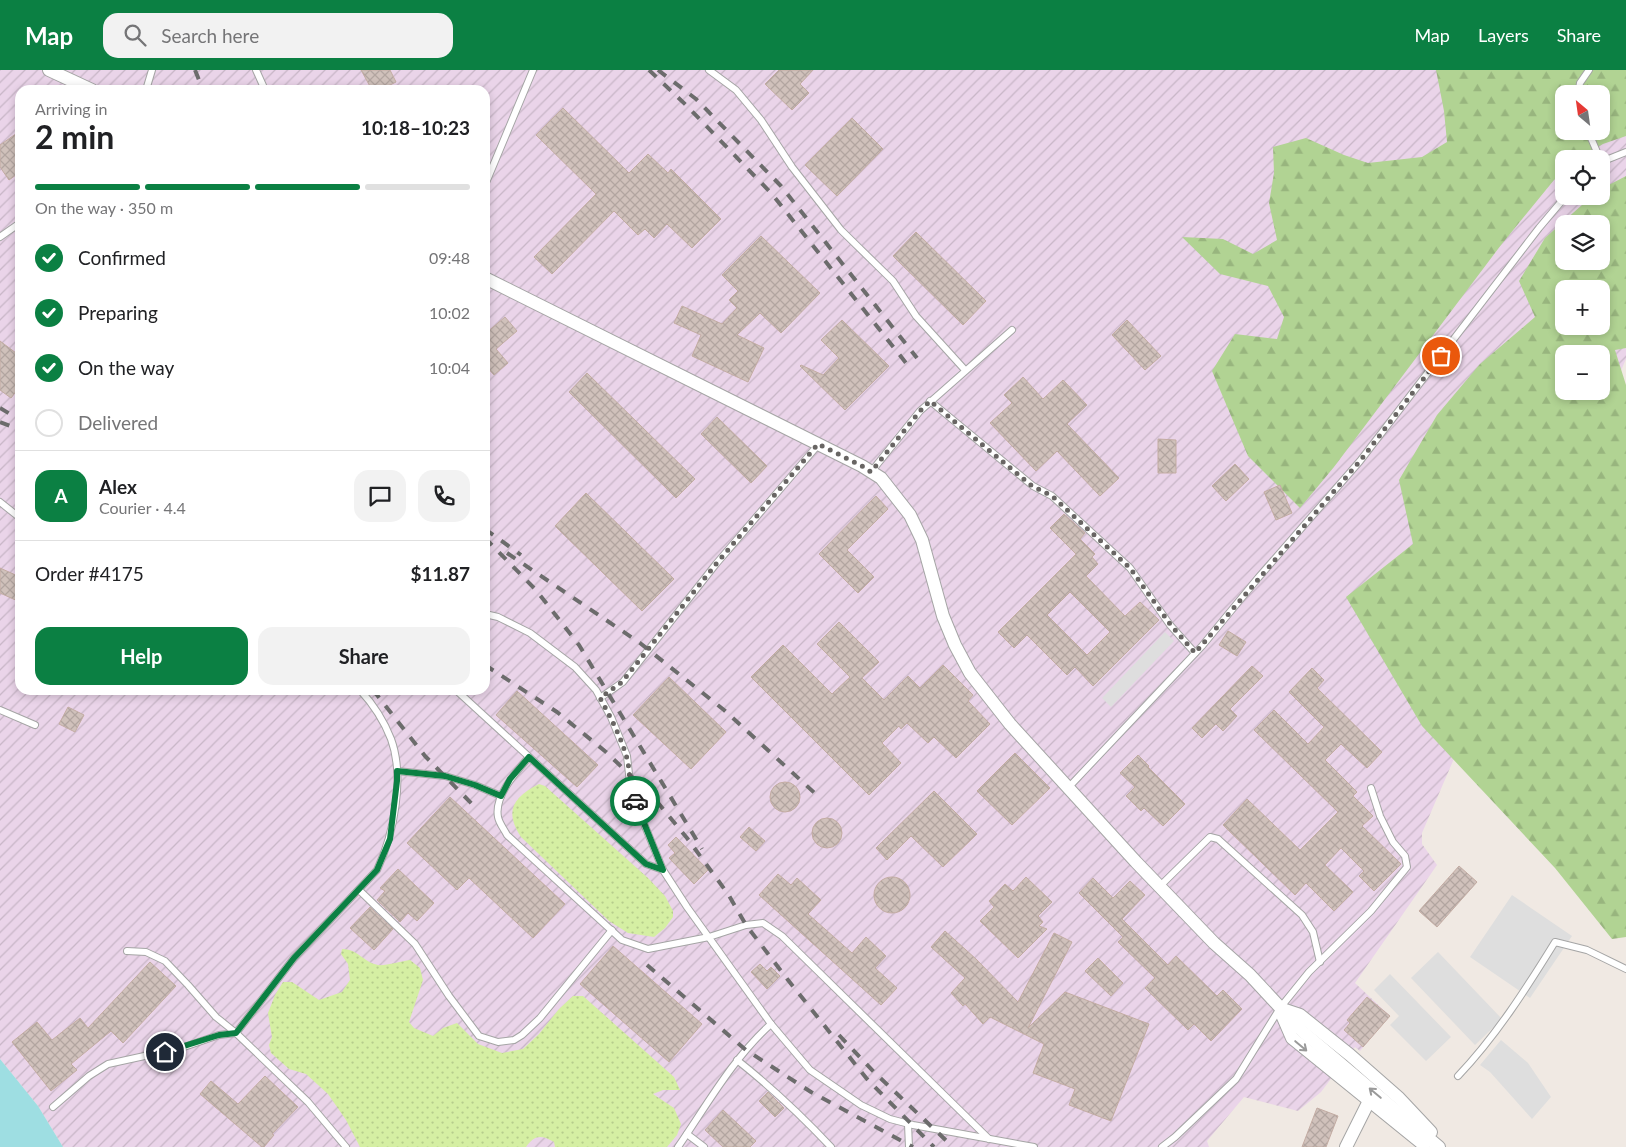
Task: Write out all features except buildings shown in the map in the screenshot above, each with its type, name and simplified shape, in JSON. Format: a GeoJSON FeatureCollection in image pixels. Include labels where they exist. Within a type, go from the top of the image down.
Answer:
{"type":"FeatureCollection","features":[{"type":"Feature","properties":{"kind":"street"},"geometry":{"type":"LineString","coordinates":[[49,70],[81,85]]}},
{"type":"Feature","properties":{"kind":"street"},"geometry":{"type":"LineString","coordinates":[[490,280],[862,466],[886,484],[910,514],[922,540],[943,616],[955,645],[970,674],[1010,724],[1159,887],[1214,943],[1250,975],[1280,1008],[1292,1038],[1342,1064],[1399,1098],[1420,1119],[1443,1147]]}},
{"type":"Feature","properties":{"kind":"street"},"geometry":{"type":"LineString","coordinates":[[1280,1008],[1300,1015],[1342,1064],[1369,1102],[1427,1147]]}},
{"type":"Feature","properties":{"kind":"street"},"geometry":{"type":"LineString","coordinates":[[1342,1064],[1439,1147]]}},
{"type":"Feature","properties":{"kind":"street"},"geometry":{"type":"LineString","coordinates":[[1346,1147],[1369,1102]]}},
{"type":"Feature","properties":{"kind":"lane"},"geometry":{"type":"LineString","coordinates":[[148,85],[152,70]]}},
{"type":"Feature","properties":{"kind":"lane"},"geometry":{"type":"LineString","coordinates":[[256,70],[263,85]]}},
{"type":"Feature","properties":{"kind":"lane"},"geometry":{"type":"LineString","coordinates":[[490,173],[533,70]]}},
{"type":"Feature","properties":{"kind":"lane"},"geometry":{"type":"LineString","coordinates":[[709,70],[736,90],[761,120],[792,167],[841,230],[893,281],[916,316],[965,370]]}},
{"type":"Feature","properties":{"kind":"lane"},"geometry":{"type":"LineString","coordinates":[[1580,85],[1589,70]]}},
{"type":"Feature","properties":{"kind":"lane"},"geometry":{"type":"LineString","coordinates":[[1610,157],[1626,152]]}},
{"type":"Feature","properties":{"kind":"lane"},"geometry":{"type":"LineString","coordinates":[[1068,788],[1195,653],[1360,461],[1558,205]]}},
{"type":"Feature","properties":{"kind":"lane"},"geometry":{"type":"LineString","coordinates":[[0,237],[15,226]]}},
{"type":"Feature","properties":{"kind":"lane"},"geometry":{"type":"LineString","coordinates":[[871,472],[930,401],[1012,330]]}},
{"type":"Feature","properties":{"kind":"lane"},"geometry":{"type":"LineString","coordinates":[[930,401],[1032,486],[1052,496],[1100,538],[1130,568],[1170,624],[1195,653]]}},
{"type":"Feature","properties":{"kind":"lane"},"geometry":{"type":"LineString","coordinates":[[600,698],[622,682],[716,564],[818,444]]}},
{"type":"Feature","properties":{"kind":"lane"},"geometry":{"type":"LineString","coordinates":[[0,502],[15,514]]}},
{"type":"Feature","properties":{"kind":"lane"},"geometry":{"type":"LineString","coordinates":[[490,615],[498,617],[530,633],[576,667],[596,690],[611,717],[627,756],[631,792],[663,870],[686,908],[771,1024],[810,1070],[861,1105],[890,1119],[1034,1147]]}},
{"type":"Feature","properties":{"kind":"lane"},"geometry":{"type":"LineString","coordinates":[[53,1107],[89,1076],[108,1064],[181,1048],[219,1035],[236,1033],[294,958],[377,870],[390,839],[397,771],[391,740],[383,722],[364,695]]}},
{"type":"Feature","properties":{"kind":"lane"},"geometry":{"type":"LineString","coordinates":[[461,695],[646,864],[663,870]]}},
{"type":"Feature","properties":{"kind":"lane"},"geometry":{"type":"LineString","coordinates":[[0,710],[35,725]]}},
{"type":"Feature","properties":{"kind":"lane"},"geometry":{"type":"LineString","coordinates":[[529,757],[510,779],[501,796],[498,816],[507,835],[622,940],[648,948],[709,937],[746,925],[762,923],[782,936],[989,1139]]}},
{"type":"Feature","properties":{"kind":"lane"},"geometry":{"type":"LineString","coordinates":[[397,771],[445,776],[475,785],[501,796]]}},
{"type":"Feature","properties":{"kind":"lane"},"geometry":{"type":"LineString","coordinates":[[1162,1147],[1175,1138],[1236,1079],[1280,1008],[1320,962],[1371,911],[1407,868],[1405,856],[1393,842],[1380,816],[1371,788]]}},
{"type":"Feature","properties":{"kind":"lane"},"geometry":{"type":"LineString","coordinates":[[1159,887],[1210,837],[1218,839],[1302,915],[1313,932],[1320,962]]}},
{"type":"Feature","properties":{"kind":"lane"},"geometry":{"type":"LineString","coordinates":[[359,890],[415,944],[449,996],[479,1036],[498,1042],[514,1040],[522,1036],[540,1018],[612,930]]}},
{"type":"Feature","properties":{"kind":"lane"},"geometry":{"type":"LineString","coordinates":[[1458,1076],[1478,1055],[1492,1036],[1531,981],[1555,942],[1587,950],[1626,969]]}},
{"type":"Feature","properties":{"kind":"lane"},"geometry":{"type":"LineString","coordinates":[[128,952],[146,952],[165,962],[216,1017],[236,1033],[308,1102],[346,1147]]}},
{"type":"Feature","properties":{"kind":"lane"},"geometry":{"type":"LineString","coordinates":[[678,1147],[737,1060],[756,1037],[771,1024]]}},
{"type":"Feature","properties":{"kind":"lane"},"geometry":{"type":"LineString","coordinates":[[737,1060],[769,1086],[831,1147]]}},
{"type":"Feature","properties":{"kind":"lane"},"geometry":{"type":"LineString","coordinates":[[908,1124],[909,1147]]}},
{"type":"Feature","properties":{"kind":"lane"},"geometry":{"type":"LineString","coordinates":[[687,1134],[704,1147]]}},
{"type":"Feature","properties":{"kind":"shaded area"},"geometry":{"type":"Polygon","coordinates":[[[0,70],[1626,70],[1626,359],[1610,396],[1610,345],[1555,345],[1555,400],[1608,400],[1422,833],[1422,844],[1437,865],[1355,983],[1390,1016],[1360,1051],[1355,1047],[1321,1092],[1298,1111],[1244,1097],[1207,1141],[1209,1147],[63,1147],[38,1106],[0,1059],[0,70]]]}},
{"type":"Feature","properties":{"kind":"shaded area"},"geometry":{"type":"Polygon","coordinates":[[[1165,632],[1174,641],[1111,707],[1102,698],[1165,632]]]}},
{"type":"Feature","properties":{"kind":"shaded area"},"geometry":{"type":"Polygon","coordinates":[[[1512,895],[1572,936],[1530,998],[1470,957],[1512,895]]]}},
{"type":"Feature","properties":{"kind":"shaded area"},"geometry":{"type":"Polygon","coordinates":[[[1438,952],[1502,1019],[1475,1045],[1411,978],[1438,952]]]}},
{"type":"Feature","properties":{"kind":"shaded area"},"geometry":{"type":"Polygon","coordinates":[[[1390,974],[1451,1037],[1426,1061],[1390,1025],[1399,1016],[1374,990],[1390,974]]]}},
{"type":"Feature","properties":{"kind":"shaded area"},"geometry":{"type":"Polygon","coordinates":[[[1501,1040],[1528,1063],[1551,1097],[1532,1119],[1490,1072],[1480,1065],[1501,1040]]]}},
{"type":"Feature","properties":{"kind":"green space"},"geometry":{"type":"Polygon","coordinates":[[[1436,70],[1626,70],[1626,136],[1592,150],[1555,150],[1555,179],[1501,245],[1334,467],[1300,508],[1248,456],[1212,371],[1235,334],[1277,339],[1284,317],[1268,286],[1220,274],[1182,237],[1223,239],[1253,254],[1277,240],[1269,203],[1274,173],[1273,147],[1306,138],[1344,155],[1368,163],[1422,157],[1447,142],[1444,111],[1436,70]]]}},
{"type":"Feature","properties":{"kind":"green space"},"geometry":{"type":"Polygon","coordinates":[[[1626,176],[1626,348],[1615,350],[1626,385],[1626,937],[1612,939],[1555,868],[1422,726],[1346,597],[1413,544],[1399,480],[1437,415],[1480,364],[1535,317],[1519,281],[1545,238],[1555,229],[1555,270],[1610,270],[1610,215],[1571,215],[1582,205],[1610,205],[1610,184],[1626,176]]]}},
{"type":"Feature","properties":{"kind":"green space"},"geometry":{"type":"Polygon","coordinates":[[[539,784],[545,786],[648,878],[665,896],[673,911],[673,917],[665,928],[654,937],[628,933],[609,921],[521,837],[513,820],[512,812],[514,806],[523,794],[539,784]]]}},
{"type":"Feature","properties":{"kind":"green space"},"geometry":{"type":"Polygon","coordinates":[[[342,949],[352,951],[378,965],[410,960],[420,968],[423,980],[409,1022],[414,1028],[433,1036],[443,1028],[457,1023],[478,1044],[502,1053],[523,1049],[573,996],[583,996],[674,1077],[680,1090],[663,1090],[653,1094],[674,1108],[681,1124],[677,1135],[667,1147],[555,1147],[554,1142],[539,1137],[532,1140],[526,1147],[360,1147],[346,1120],[328,1094],[306,1074],[289,1069],[271,1053],[269,1045],[272,1037],[268,1013],[275,995],[283,982],[292,982],[319,1000],[342,992],[350,980],[348,964],[341,954],[342,949]]]}},
{"type":"Feature","properties":{"kind":"water"},"geometry":{"type":"Polygon","coordinates":[[[0,1059],[38,1106],[63,1147],[0,1147],[0,1059]]]}},
{"type":"Feature","properties":{"kind":"railway"},"geometry":{"type":"LineString","coordinates":[[195,70],[201,85]]}},
{"type":"Feature","properties":{"kind":"railway"},"geometry":{"type":"LineString","coordinates":[[649,70],[686,105],[772,194],[910,368]]}},
{"type":"Feature","properties":{"kind":"railway"},"geometry":{"type":"LineString","coordinates":[[658,70],[696,99],[781,186],[917,358]]}},
{"type":"Feature","properties":{"kind":"railway"},"geometry":{"type":"LineString","coordinates":[[0,408],[15,417]]}},
{"type":"Feature","properties":{"kind":"railway"},"geometry":{"type":"LineString","coordinates":[[0,422],[15,428]]}},
{"type":"Feature","properties":{"kind":"railway"},"geometry":{"type":"LineString","coordinates":[[490,533],[521,555]]}},
{"type":"Feature","properties":{"kind":"railway"},"geometry":{"type":"LineString","coordinates":[[490,543],[536,590],[579,645],[702,849]]}},
{"type":"Feature","properties":{"kind":"railway"},"geometry":{"type":"LineString","coordinates":[[507,553],[640,643],[724,710],[819,797]]}},
{"type":"Feature","properties":{"kind":"railway"},"geometry":{"type":"LineString","coordinates":[[490,668],[557,712],[606,752],[654,798],[687,838],[728,894],[746,925],[867,1079],[934,1147]]}},
{"type":"Feature","properties":{"kind":"railway"},"geometry":{"type":"LineString","coordinates":[[377,695],[425,756],[473,805]]}},
{"type":"Feature","properties":{"kind":"railway"},"geometry":{"type":"LineString","coordinates":[[647,965],[746,1050],[811,1092],[913,1147]]}},
{"type":"Feature","properties":{"kind":"railway"},"geometry":{"type":"LineString","coordinates":[[839,1035],[874,1072],[953,1147]]}},
{"type":"Feature","properties":{"kind":"way so far"},"geometry":{"type":"LineString","coordinates":[[635,801],[631,792],[627,756],[611,717],[600,698],[622,682],[716,564],[818,444],[871,472],[930,401],[1032,486],[1052,496],[1100,538],[1130,568],[1170,624],[1195,653],[1360,461],[1441,356]]}},
{"type":"Feature","properties":{"kind":"route"},"geometry":{"type":"LineString","coordinates":[[165,1052],[219,1035],[236,1033],[294,958],[377,870],[390,839],[397,771],[445,776],[475,785],[501,796],[510,779],[529,757],[646,864],[663,870],[635,801]]}}]}
